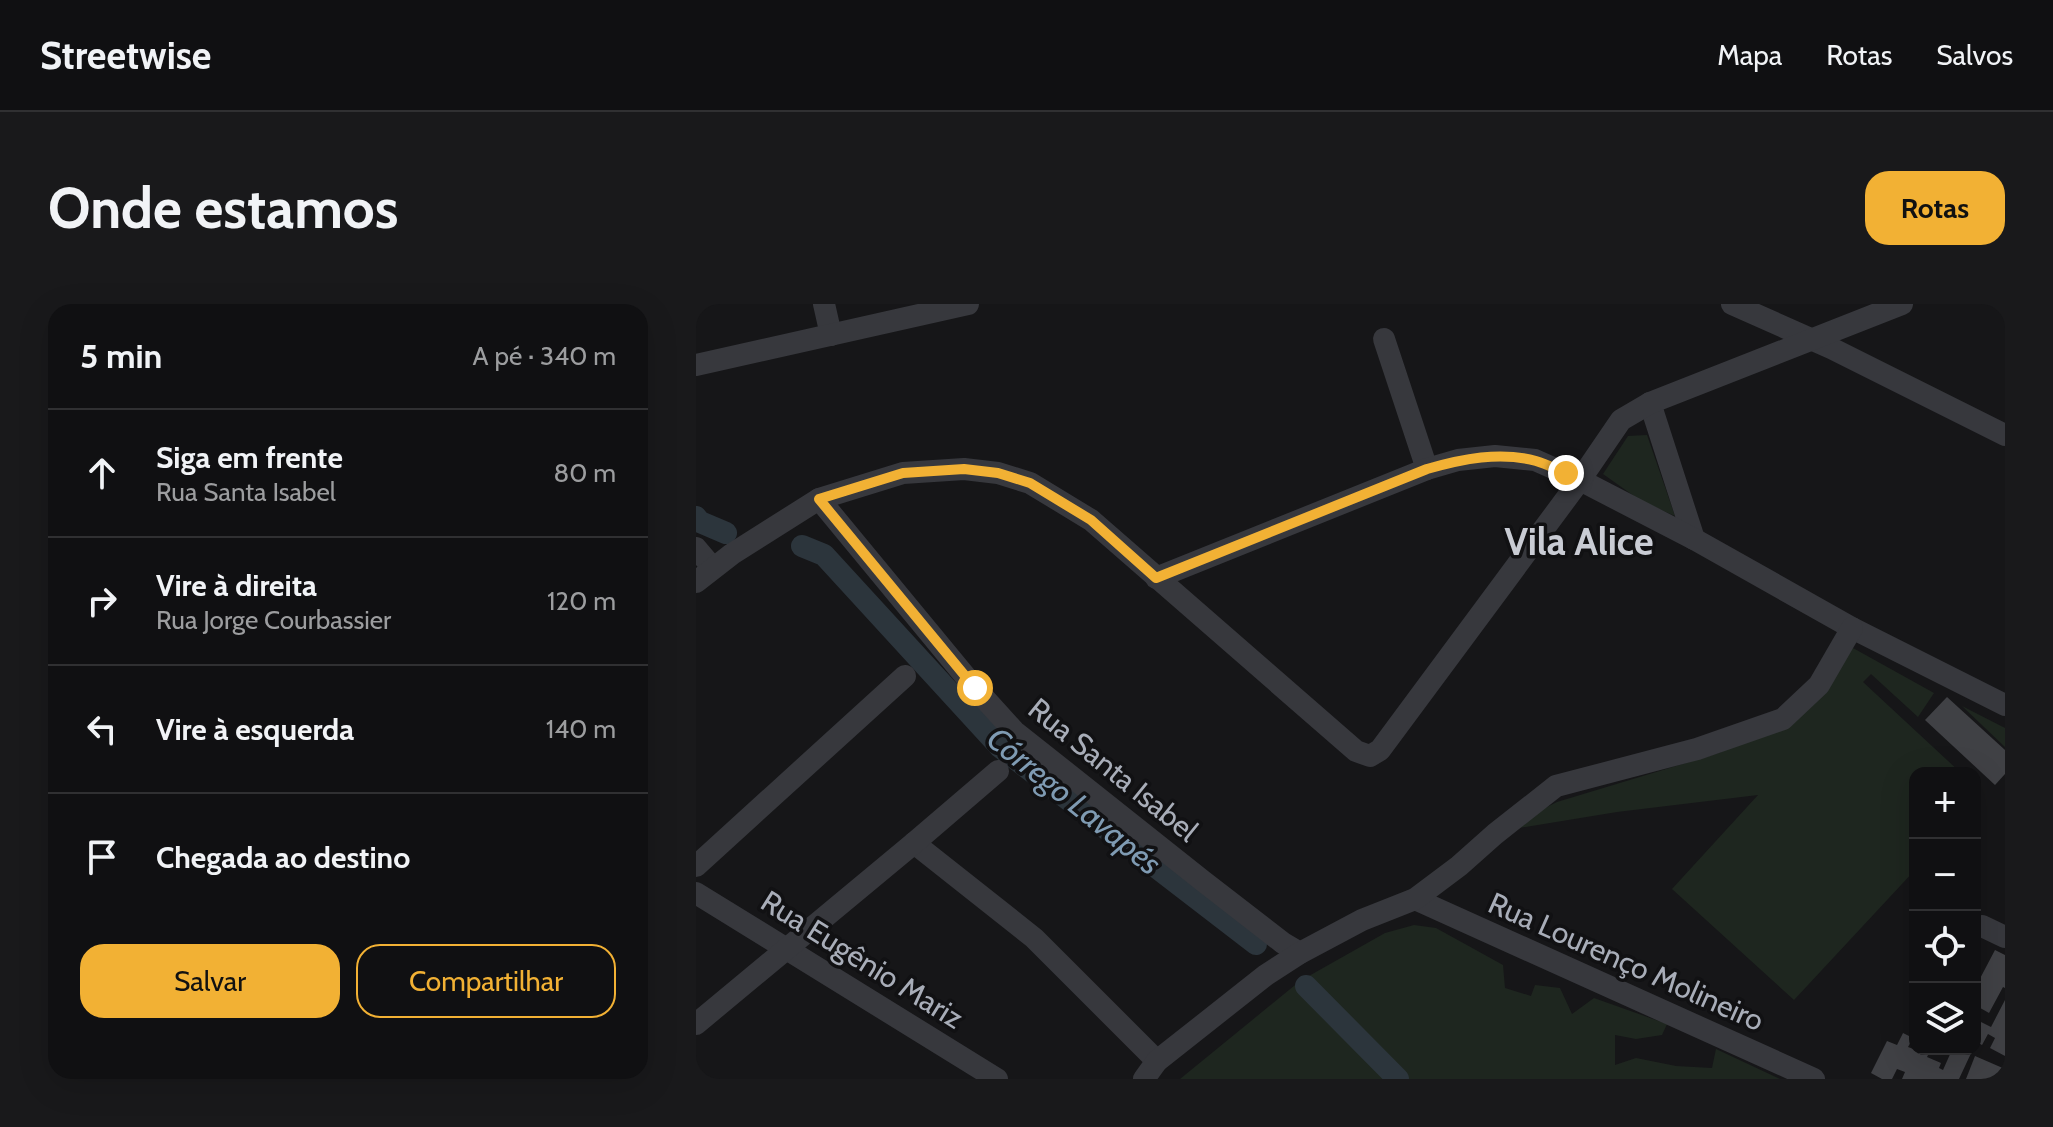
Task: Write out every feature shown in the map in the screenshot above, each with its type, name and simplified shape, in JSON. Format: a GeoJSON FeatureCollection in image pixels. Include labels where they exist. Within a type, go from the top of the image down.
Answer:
{"type":"FeatureCollection","features":[{"type":"Feature","properties":{"kind":"street"},"geometry":{"type":"LineString","coordinates":[[824,304],[831,335]]}},
{"type":"Feature","properties":{"kind":"street"},"geometry":{"type":"LineString","coordinates":[[696,365],[968,304]]}},
{"type":"Feature","properties":{"kind":"street"},"geometry":{"type":"LineString","coordinates":[[1732,304],[1814,340],[2005,435]]}},
{"type":"Feature","properties":{"kind":"street"},"geometry":{"type":"LineString","coordinates":[[696,548],[704,575],[819,499],[903,473],[964,469],[998,473],[1030,483],[1091,520],[1356,751],[1370,756],[1380,750],[1621,420],[1650,403],[1902,304]]}},
{"type":"Feature","properties":{"kind":"street"},"geometry":{"type":"LineString","coordinates":[[1384,339],[1427,469]]}},
{"type":"Feature","properties":{"kind":"street"},"geometry":{"type":"LineString","coordinates":[[1650,403],[1694,539]]}},
{"type":"Feature","properties":{"kind":"street"},"geometry":{"type":"LineString","coordinates":[[1156,578],[1427,469],[1458,460],[1495,456],[1535,460],[1694,539],[1852,628],[2005,705]]}},
{"type":"Feature","properties":{"kind":"street","name":"Rua Santa Isabel"},"geometry":{"type":"LineString","coordinates":[[819,499],[1014,731],[1296,956]]}},
{"type":"Feature","properties":{"kind":"street"},"geometry":{"type":"LineString","coordinates":[[914,843],[1034,938],[1151,1070],[1266,975],[1362,920],[1415,899],[1556,786],[1697,749],[1783,719],[1819,685],[1852,628]]}},
{"type":"Feature","properties":{"kind":"street"},"geometry":{"type":"LineString","coordinates":[[696,866],[905,676]]}},
{"type":"Feature","properties":{"kind":"street"},"geometry":{"type":"LineString","coordinates":[[696,1024],[998,771]]}},
{"type":"Feature","properties":{"kind":"street","name":"Rua Eugênio Mariz"},"geometry":{"type":"LineString","coordinates":[[696,893],[997,1079]]}},
{"type":"Feature","properties":{"kind":"street","name":"Rua Lourenço Molineiro"},"geometry":{"type":"LineString","coordinates":[[1415,899],[1814,1079]]}},
{"type":"Feature","properties":{"kind":"street"},"geometry":{"type":"LineString","coordinates":[[1982,926],[2005,937]]}},
{"type":"Feature","properties":{"kind":"shaded area"},"geometry":{"type":"Polygon","coordinates":[[[1647,435],[1675,516],[1641,501],[1603,474],[1628,436],[1647,435]]]}},
{"type":"Feature","properties":{"kind":"shaded area"},"geometry":{"type":"Polygon","coordinates":[[[1853,648],[1934,693],[1918,717],[1871,674],[1863,682],[1955,767],[1909,767],[1909,876],[1794,1000],[1672,889],[1758,795],[1617,812],[1519,828],[1529,816],[1557,802],[1719,753],[1789,721],[1853,648]]]}},
{"type":"Feature","properties":{"kind":"shaded area"},"geometry":{"type":"Polygon","coordinates":[[[1962,706],[2005,728],[2005,747],[1962,706]]]}},
{"type":"Feature","properties":{"kind":"shaded area"},"geometry":{"type":"Polygon","coordinates":[[[1414,925],[1436,928],[1503,965],[1505,988],[1531,996],[1535,985],[1560,988],[1572,1014],[1594,998],[1667,1024],[1662,1035],[1636,1039],[1615,1035],[1615,1065],[1636,1058],[1676,1066],[1712,1068],[1716,1049],[1780,1079],[1180,1079],[1300,981],[1385,933],[1414,925]]]}},
{"type":"Feature","properties":{"kind":"building"},"geometry":{"type":"Polygon","coordinates":[[[1947,697],[2005,750],[2005,774],[1995,785],[1981,772],[1981,767],[1976,767],[1925,720],[1947,697]]]}},
{"type":"Feature","properties":{"kind":"building"},"geometry":{"type":"Polygon","coordinates":[[[1995,950],[2005,955],[2005,988],[1989,1013],[1981,1008],[1981,977],[1995,950]]]}},
{"type":"Feature","properties":{"kind":"building"},"geometry":{"type":"Polygon","coordinates":[[[2005,1000],[2005,1056],[1990,1048],[1995,1038],[1988,1034],[1981,1044],[1981,1022],[1991,1027],[2005,1000]]]}},
{"type":"Feature","properties":{"kind":"building"},"geometry":{"type":"Polygon","coordinates":[[[1903,1033],[1909,1036],[1909,1055],[1928,1055],[1941,1063],[1939,1068],[1943,1070],[1950,1055],[1970,1055],[1959,1079],[1902,1079],[1905,1072],[1897,1069],[1892,1079],[1882,1079],[1871,1073],[1887,1041],[1897,1045],[1903,1033]]]}},
{"type":"Feature","properties":{"kind":"building"},"geometry":{"type":"Polygon","coordinates":[[[1975,1056],[2005,1069],[2001,1079],[1966,1079],[1975,1056]]]}},
{"type":"Feature","properties":{"kind":"waterway","name":"Córrego Lavapés"},"geometry":{"type":"LineString","coordinates":[[696,517],[700,522],[726,533]]}},
{"type":"Feature","properties":{"kind":"waterway","name":"Córrego Lavapés"},"geometry":{"type":"LineString","coordinates":[[802,546],[824,555],[1000,747],[1256,944]]}},
{"type":"Feature","properties":{"kind":"waterway","name":"Córrego Lavapés"},"geometry":{"type":"LineString","coordinates":[[1306,986],[1398,1079]]}},
{"type":"Feature","properties":{"kind":"district","name":"Vila Alice"},"geometry":{"type":"Point","coordinates":[1579,542]}},
{"type":"Feature","properties":{"kind":"route"},"geometry":{"type":"LineString","coordinates":[[975,688],[819,499],[903,473],[964,469],[998,473],[1030,483],[1091,520],[1156,578],[1427,469],[1458,460],[1495,456],[1535,460],[1566,473]]}}]}
